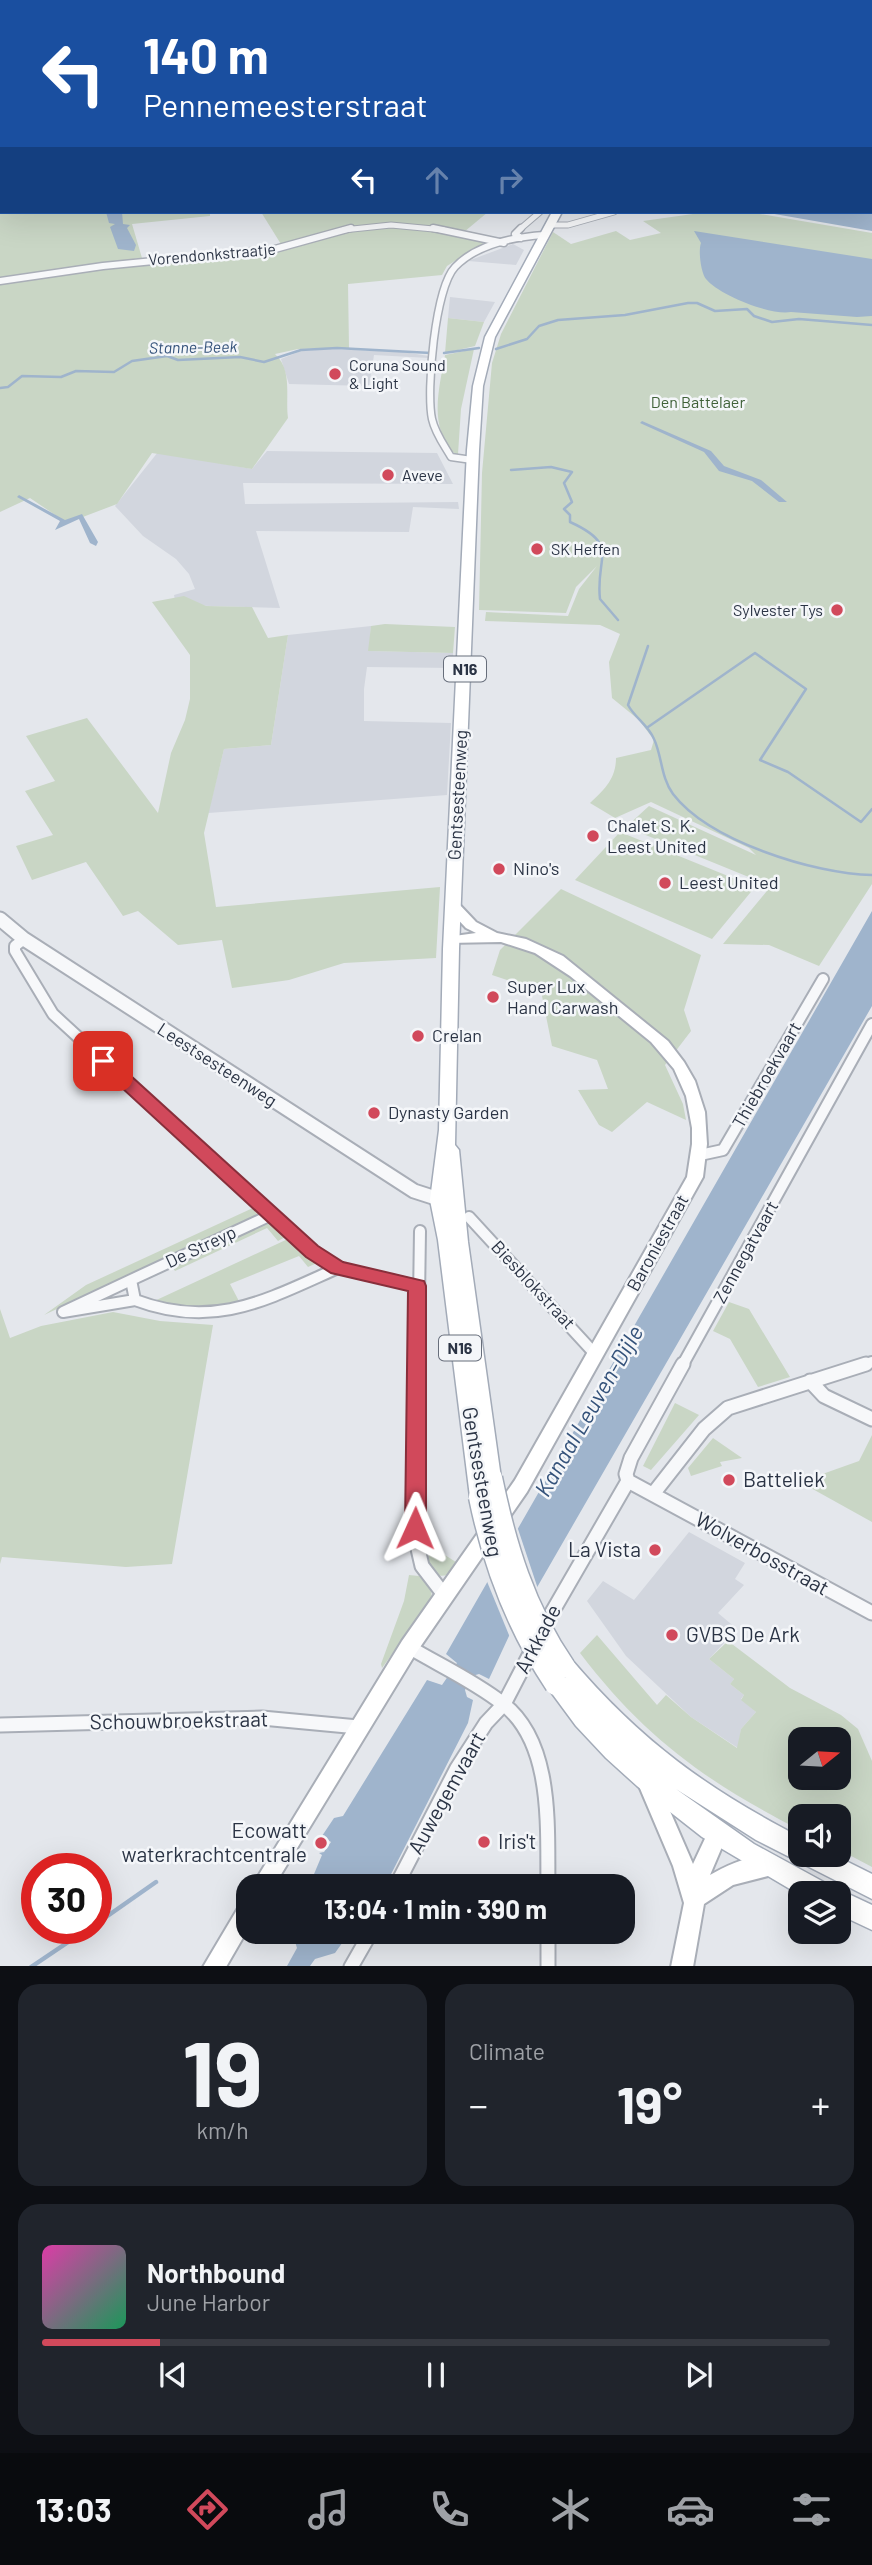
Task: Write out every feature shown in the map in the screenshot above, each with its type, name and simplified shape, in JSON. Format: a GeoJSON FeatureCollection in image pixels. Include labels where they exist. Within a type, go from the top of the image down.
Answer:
{"type":"FeatureCollection","features":[{"type":"Feature","properties":{"kind":"main road","name":"Gentsesteenweg"},"geometry":{"type":"LineString","coordinates":[[556,214],[490,337],[478,387],[472,460],[451,944],[448,1130],[454,1207],[491,1478],[504,1541],[533,1618],[584,1721],[648,1784],[717,1835]]}},
{"type":"Feature","properties":{"kind":"main road"},"geometry":{"type":"LineString","coordinates":[[453,906],[471,925],[496,936]]}},
{"type":"Feature","properties":{"kind":"main road","name":"Baroniestraat"},"geometry":{"type":"LineString","coordinates":[[269,1874],[409,1647],[521,1486],[695,1177],[700,1155],[701,1133],[696,1102],[669,1051],[558,957],[534,945],[496,936],[451,944]]}},
{"type":"Feature","properties":{"kind":"main road","name":"Baroniestraat"},"geometry":{"type":"LineString","coordinates":[[451,944],[513,940]]}},
{"type":"Feature","properties":{"kind":"main road","name":"Gentsesteenweg"},"geometry":{"type":"LineString","coordinates":[[454,1207],[447,1240],[480,1497],[492,1552],[511,1606],[537,1658],[591,1701],[646,1755],[678,1781],[728,1812]]}},
{"type":"Feature","properties":{"kind":"main road"},"geometry":{"type":"LineString","coordinates":[[648,1784],[678,1855],[693,1900]]}},
{"type":"Feature","properties":{"kind":"main road"},"geometry":{"type":"LineString","coordinates":[[682,1966],[700,1871],[728,1812]]}},
{"type":"Feature","properties":{"kind":"main road","name":"N16"},"geometry":{"type":"LineString","coordinates":[[728,1812],[788,1844]]}},
{"type":"Feature","properties":{"kind":"main road","name":"N16"},"geometry":{"type":"LineString","coordinates":[[717,1835],[797,1881]]}},
{"type":"Feature","properties":{"kind":"main road"},"geometry":{"type":"LineString","coordinates":[[693,1900],[721,1877],[735,1871],[769,1867]]}},
{"type":"Feature","properties":{"kind":"main road"},"geometry":{"type":"LineString","coordinates":[[833,1867],[872,1887]]}},
{"type":"Feature","properties":{"kind":"main road"},"geometry":{"type":"LineString","coordinates":[[851,1908],[872,1918]]}},
{"type":"Feature","properties":{"kind":"main road"},"geometry":{"type":"LineString","coordinates":[[214,1966],[236,1930]]}},
{"type":"Feature","properties":{"kind":"street"},"geometry":{"type":"LineString","coordinates":[[521,239],[515,234],[538,214]]}},
{"type":"Feature","properties":{"kind":"street"},"geometry":{"type":"LineString","coordinates":[[472,460],[451,457],[431,413],[447,277],[466,259],[504,243],[607,214]]}},
{"type":"Feature","properties":{"kind":"street","name":"Vorendonkstraatje"},"geometry":{"type":"LineString","coordinates":[[0,281],[81,267],[276,249],[361,227],[410,224],[439,227],[504,243]]}},
{"type":"Feature","properties":{"kind":"street","name":"Leestsesteenweg"},"geometry":{"type":"LineString","coordinates":[[0,919],[24,939],[414,1191],[454,1207]]}},
{"type":"Feature","properties":{"kind":"street"},"geometry":{"type":"LineString","coordinates":[[24,939],[15,946],[15,951],[52,1014],[312,1252],[338,1268],[417,1286]]}},
{"type":"Feature","properties":{"kind":"street","name":"Thiebroekvaart"},"geometry":{"type":"LineString","coordinates":[[700,1155],[723,1150],[823,979]]}},
{"type":"Feature","properties":{"kind":"street","name":"Zennegatvaart"},"geometry":{"type":"LineString","coordinates":[[572,1575],[628,1481],[626,1474],[631,1458],[872,1024]]}},
{"type":"Feature","properties":{"kind":"street","name":"Biesblokstraat"},"geometry":{"type":"LineString","coordinates":[[454,1207],[596,1354]]}},
{"type":"Feature","properties":{"kind":"street","name":"De Streyp"},"geometry":{"type":"LineString","coordinates":[[135,1300],[63,1312],[271,1214]]}},
{"type":"Feature","properties":{"kind":"street"},"geometry":{"type":"LineString","coordinates":[[420,1231],[415,1528],[418,1558],[424,1574],[445,1596]]}},
{"type":"Feature","properties":{"kind":"street"},"geometry":{"type":"LineString","coordinates":[[131,1280],[135,1300],[163,1313],[207,1313],[244,1309],[338,1268]]}},
{"type":"Feature","properties":{"kind":"street"},"geometry":{"type":"LineString","coordinates":[[653,1493],[705,1429],[728,1408],[872,1362]]}},
{"type":"Feature","properties":{"kind":"street"},"geometry":{"type":"LineString","coordinates":[[810,1381],[824,1396],[872,1419]]}},
{"type":"Feature","properties":{"kind":"street","name":"Wolverbosstraat"},"geometry":{"type":"LineString","coordinates":[[628,1481],[872,1614]]}},
{"type":"Feature","properties":{"kind":"street","name":"Arkkade"},"geometry":{"type":"LineString","coordinates":[[504,1704],[572,1575]]}},
{"type":"Feature","properties":{"kind":"street"},"geometry":{"type":"LineString","coordinates":[[409,1647],[504,1704],[528,1734],[542,1770],[549,1822],[548,1874]]}},
{"type":"Feature","properties":{"kind":"street","name":"Auwegemvaart"},"geometry":{"type":"LineString","coordinates":[[402,1874],[457,1768],[486,1723],[504,1704]]}},
{"type":"Feature","properties":{"kind":"street","name":"Schouwbroekstraat"},"geometry":{"type":"LineString","coordinates":[[0,1725],[262,1718],[358,1727]]}},
{"type":"Feature","properties":{"kind":"street"},"geometry":{"type":"LineString","coordinates":[[351,1966],[363,1944]]}},
{"type":"Feature","properties":{"kind":"street"},"geometry":{"type":"LineString","coordinates":[[548,1944],[548,1966]]}},
{"type":"Feature","properties":{"kind":"shaded area"},"geometry":{"type":"Polygon","coordinates":[[[513,244],[524,250],[516,265],[468,261],[513,244]]]}},
{"type":"Feature","properties":{"kind":"shaded area"},"geometry":{"type":"Polygon","coordinates":[[[450,297],[495,302],[484,322],[448,318],[450,297]]]}},
{"type":"Feature","properties":{"kind":"shaded area"},"geometry":{"type":"Polygon","coordinates":[[[330,349],[403,352],[429,358],[374,355],[369,386],[289,384],[281,359],[301,351],[330,349]]]}},
{"type":"Feature","properties":{"kind":"shaded area"},"geometry":{"type":"Polygon","coordinates":[[[267,451],[437,453],[453,484],[243,483],[245,504],[458,502],[459,509],[413,507],[409,532],[256,531],[280,608],[176,605],[174,595],[195,589],[189,574],[176,559],[143,536],[115,506],[158,452],[252,469],[267,451]]]}},
{"type":"Feature","properties":{"kind":"shaded area"},"geometry":{"type":"Polygon","coordinates":[[[371,626],[369,651],[453,653],[454,668],[367,667],[364,689],[364,721],[451,723],[447,795],[208,813],[224,749],[271,745],[288,635],[371,626]]]}},
{"type":"Feature","properties":{"kind":"shaded area","name":"GVBS De Ark"},"geometry":{"type":"Polygon","coordinates":[[[689,1532],[745,1563],[735,1579],[744,1585],[718,1613],[737,1629],[709,1659],[734,1679],[730,1684],[744,1695],[741,1699],[756,1712],[741,1729],[738,1748],[691,1717],[626,1656],[587,1601],[603,1581],[634,1600],[689,1532]]]}},
{"type":"Feature","properties":{"kind":"green space"},"geometry":{"type":"Polygon","coordinates":[[[0,214],[210,214],[132,224],[142,258],[48,270],[284,249],[262,214],[486,214],[464,232],[488,240],[447,266],[442,275],[348,284],[349,348],[298,349],[275,354],[281,360],[286,376],[288,418],[252,469],[152,453],[117,504],[67,523],[30,498],[0,512],[0,214]]]}},
{"type":"Feature","properties":{"kind":"green space","name":"Den Battelaer"},"geometry":{"type":"Polygon","coordinates":[[[693,214],[760,214],[872,233],[872,884],[819,966],[769,945],[723,944],[771,886],[626,827],[649,806],[756,855],[749,848],[651,802],[615,818],[590,803],[611,778],[616,758],[651,750],[654,740],[639,720],[612,698],[609,662],[620,634],[600,625],[485,621],[486,612],[568,616],[579,589],[597,566],[576,587],[566,613],[479,610],[482,473],[492,363],[501,334],[553,232],[571,244],[616,231],[630,240],[661,233],[643,221],[693,214]]]}},
{"type":"Feature","properties":{"kind":"green space"},"geometry":{"type":"Polygon","coordinates":[[[448,318],[484,322],[475,346],[445,353],[448,318]]]}},
{"type":"Feature","properties":{"kind":"green space"},"geometry":{"type":"Polygon","coordinates":[[[474,349],[461,409],[458,454],[455,454],[441,432],[438,420],[438,395],[445,355],[474,349]]]}},
{"type":"Feature","properties":{"kind":"green space"},"geometry":{"type":"Polygon","coordinates":[[[184,596],[206,606],[252,607],[268,638],[288,635],[271,745],[224,749],[204,833],[216,907],[440,887],[436,958],[344,963],[289,980],[232,988],[222,940],[178,945],[138,911],[123,916],[86,862],[32,880],[16,846],[53,835],[25,791],[55,781],[26,736],[87,718],[158,813],[171,753],[185,720],[190,699],[190,655],[152,602],[184,596]]]}},
{"type":"Feature","properties":{"kind":"green space"},"geometry":{"type":"Polygon","coordinates":[[[385,624],[455,627],[453,653],[368,651],[371,626],[385,624]]]}},
{"type":"Feature","properties":{"kind":"green space","name":"Leest United"},"geometry":{"type":"Polygon","coordinates":[[[620,832],[755,887],[712,939],[575,880],[620,832]]]}},
{"type":"Feature","properties":{"kind":"green space"},"geometry":{"type":"Polygon","coordinates":[[[561,889],[701,955],[684,1010],[691,1031],[665,1065],[683,1104],[686,1120],[647,1102],[612,1132],[599,1125],[578,1090],[608,1089],[597,1060],[552,1046],[541,991],[492,975],[500,950],[561,889]]]}},
{"type":"Feature","properties":{"kind":"green space"},"geometry":{"type":"Polygon","coordinates":[[[255,1207],[257,1214],[253,1217],[44,1315],[86,1285],[255,1207]]]}},
{"type":"Feature","properties":{"kind":"green space"},"geometry":{"type":"Polygon","coordinates":[[[267,1222],[273,1222],[287,1236],[278,1241],[267,1228],[175,1271],[171,1265],[267,1222]]]}},
{"type":"Feature","properties":{"kind":"green space"},"geometry":{"type":"Polygon","coordinates":[[[290,1238],[317,1263],[308,1267],[299,1256],[230,1284],[241,1305],[210,1310],[150,1303],[290,1238]]]}},
{"type":"Feature","properties":{"kind":"green space"},"geometry":{"type":"Polygon","coordinates":[[[729,1302],[749,1309],[790,1377],[758,1387],[730,1339],[713,1331],[729,1302]]]}},
{"type":"Feature","properties":{"kind":"green space"},"geometry":{"type":"Polygon","coordinates":[[[0,1309],[10,1338],[41,1326],[113,1312],[160,1321],[213,1325],[172,1564],[126,1567],[2,1557],[0,1564],[0,1309]]]}},
{"type":"Feature","properties":{"kind":"green space"},"geometry":{"type":"Polygon","coordinates":[[[675,1403],[699,1415],[651,1470],[643,1466],[675,1403]]]}},
{"type":"Feature","properties":{"kind":"green space"},"geometry":{"type":"Polygon","coordinates":[[[872,1435],[872,1522],[800,1482],[859,1461],[872,1435]]]}},
{"type":"Feature","properties":{"kind":"green space"},"geometry":{"type":"Polygon","coordinates":[[[713,1438],[742,1458],[720,1462],[722,1466],[691,1476],[688,1468],[713,1438]]]}},
{"type":"Feature","properties":{"kind":"green space"},"geometry":{"type":"Polygon","coordinates":[[[428,1539],[437,1550],[459,1564],[454,1570],[442,1576],[434,1574],[429,1563],[428,1539]]]}},
{"type":"Feature","properties":{"kind":"green space"},"geometry":{"type":"Polygon","coordinates":[[[409,1575],[419,1576],[431,1589],[432,1599],[382,1668],[381,1664],[404,1601],[409,1575]]]}},
{"type":"Feature","properties":{"kind":"green space"},"geometry":{"type":"Polygon","coordinates":[[[597,1635],[657,1705],[666,1695],[691,1717],[737,1748],[741,1729],[756,1712],[741,1700],[744,1695],[730,1684],[734,1679],[709,1659],[728,1641],[790,1688],[841,1715],[858,1729],[872,1761],[872,1867],[851,1856],[851,1804],[788,1804],[788,1824],[735,1794],[679,1755],[628,1709],[580,1653],[597,1635]]]}},
{"type":"Feature","properties":{"kind":"water"},"geometry":{"type":"Polygon","coordinates":[[[107,214],[122,214],[123,224],[130,225],[127,228],[136,245],[134,251],[118,249],[110,227],[115,224],[109,223],[107,214]]]}},
{"type":"Feature","properties":{"kind":"water"},"geometry":{"type":"Polygon","coordinates":[[[774,214],[872,214],[872,231],[774,214]]]}},
{"type":"Feature","properties":{"kind":"water"},"geometry":{"type":"Polygon","coordinates":[[[694,231],[872,259],[872,316],[771,311],[733,298],[704,276],[700,256],[701,243],[694,231]]]}},
{"type":"Feature","properties":{"kind":"water"},"geometry":{"type":"Polygon","coordinates":[[[642,421],[711,451],[724,466],[761,480],[787,502],[779,502],[752,481],[719,471],[704,452],[640,423],[642,421]]]}},
{"type":"Feature","properties":{"kind":"water"},"geometry":{"type":"Polygon","coordinates":[[[19,495],[65,520],[82,514],[98,542],[96,546],[90,543],[79,519],[55,530],[60,521],[17,497],[19,495]]]}},
{"type":"Feature","properties":{"kind":"water","name":"Kanaal Leuven-Dijle"},"geometry":{"type":"Polygon","coordinates":[[[872,911],[872,1006],[509,1636],[489,1679],[479,1674],[472,1676],[465,1690],[467,1697],[473,1700],[468,1723],[391,1874],[314,1874],[322,1855],[319,1853],[324,1852],[331,1842],[322,1836],[334,1818],[343,1816],[427,1680],[442,1685],[457,1663],[446,1654],[872,911]]]}},
{"type":"Feature","properties":{"kind":"water"},"geometry":{"type":"Polygon","coordinates":[[[296,1944],[341,1944],[335,1953],[315,1959],[310,1966],[287,1966],[297,1948],[296,1944]]]}},
{"type":"Feature","properties":{"kind":"pier"},"geometry":{"type":"Polygon","coordinates":[[[517,1526],[539,1592],[511,1640],[486,1579],[517,1526]]]}},
{"type":"Feature","properties":{"kind":"waterway","name":"Stanne-Beek"},"geometry":{"type":"LineString","coordinates":[[496,349],[527,339],[539,326],[558,320],[625,315],[688,303],[697,303],[715,311],[747,309],[754,316],[772,322],[799,319],[872,325]]}},
{"type":"Feature","properties":{"kind":"waterway","name":"Stanne-Beek"},"geometry":{"type":"LineString","coordinates":[[0,388],[8,387],[22,376],[61,377],[76,371],[114,372],[132,361],[167,356],[178,360],[240,357],[264,362],[301,350],[337,348],[431,353]]}},
{"type":"Feature","properties":{"kind":"waterway","name":"Stanne-Beek"},"geometry":{"type":"LineString","coordinates":[[444,353],[479,348]]}},
{"type":"Feature","properties":{"kind":"waterway"},"geometry":{"type":"LineString","coordinates":[[511,470],[551,467],[572,472],[564,483],[572,502],[564,509],[570,515],[570,522],[586,530],[601,545],[600,599],[618,620]]}},
{"type":"Feature","properties":{"kind":"waterway"},"geometry":{"type":"LineString","coordinates":[[648,646],[628,705],[654,739],[673,794],[711,826],[764,852],[822,869],[872,875]]}},
{"type":"Feature","properties":{"kind":"waterway"},"geometry":{"type":"LineString","coordinates":[[648,727],[755,653],[806,689],[760,760],[788,772],[861,822],[872,809]]}},
{"type":"Feature","properties":{"kind":"waterway"},"geometry":{"type":"LineString","coordinates":[[112,1913],[156,1882]]}},
{"type":"Feature","properties":{"kind":"waterway"},"geometry":{"type":"LineString","coordinates":[[32,1966],[65,1944]]}},
{"type":"Feature","properties":{"kind":"place","name":"Coruna Sound & Light"},"geometry":{"type":"Point","coordinates":[335,374]}},
{"type":"Feature","properties":{"kind":"place","name":"Aveve"},"geometry":{"type":"Point","coordinates":[388,475]}},
{"type":"Feature","properties":{"kind":"place","name":"SK Heffen"},"geometry":{"type":"Point","coordinates":[537,549]}},
{"type":"Feature","properties":{"kind":"place","name":"Sylvester Tys"},"geometry":{"type":"Point","coordinates":[837,610]}},
{"type":"Feature","properties":{"kind":"place","name":"Chalet S. K. Leest United"},"geometry":{"type":"Point","coordinates":[593,836]}},
{"type":"Feature","properties":{"kind":"place","name":"Nino's"},"geometry":{"type":"Point","coordinates":[499,869]}},
{"type":"Feature","properties":{"kind":"place","name":"Leest United"},"geometry":{"type":"Point","coordinates":[665,883]}},
{"type":"Feature","properties":{"kind":"place","name":"Super Lux Hand Carwash"},"geometry":{"type":"Point","coordinates":[493,997]}},
{"type":"Feature","properties":{"kind":"place","name":"Crelan"},"geometry":{"type":"Point","coordinates":[418,1036]}},
{"type":"Feature","properties":{"kind":"place","name":"Dynasty Garden"},"geometry":{"type":"Point","coordinates":[374,1113]}},
{"type":"Feature","properties":{"kind":"place","name":"Batteliek"},"geometry":{"type":"Point","coordinates":[729,1480]}},
{"type":"Feature","properties":{"kind":"place","name":"La Vista"},"geometry":{"type":"Point","coordinates":[655,1550]}},
{"type":"Feature","properties":{"kind":"place","name":"GVBS De Ark"},"geometry":{"type":"Point","coordinates":[672,1635]}},
{"type":"Feature","properties":{"kind":"place","name":"Iris't"},"geometry":{"type":"Point","coordinates":[484,1842]}},
{"type":"Feature","properties":{"kind":"place","name":"Ecowatt waterkrachtcentrale"},"geometry":{"type":"Point","coordinates":[321,1843]}},
{"type":"Feature","properties":{"kind":"route"},"geometry":{"type":"LineString","coordinates":[[103,1061],[312,1252],[338,1268],[417,1286],[415,1528]]}}]}
